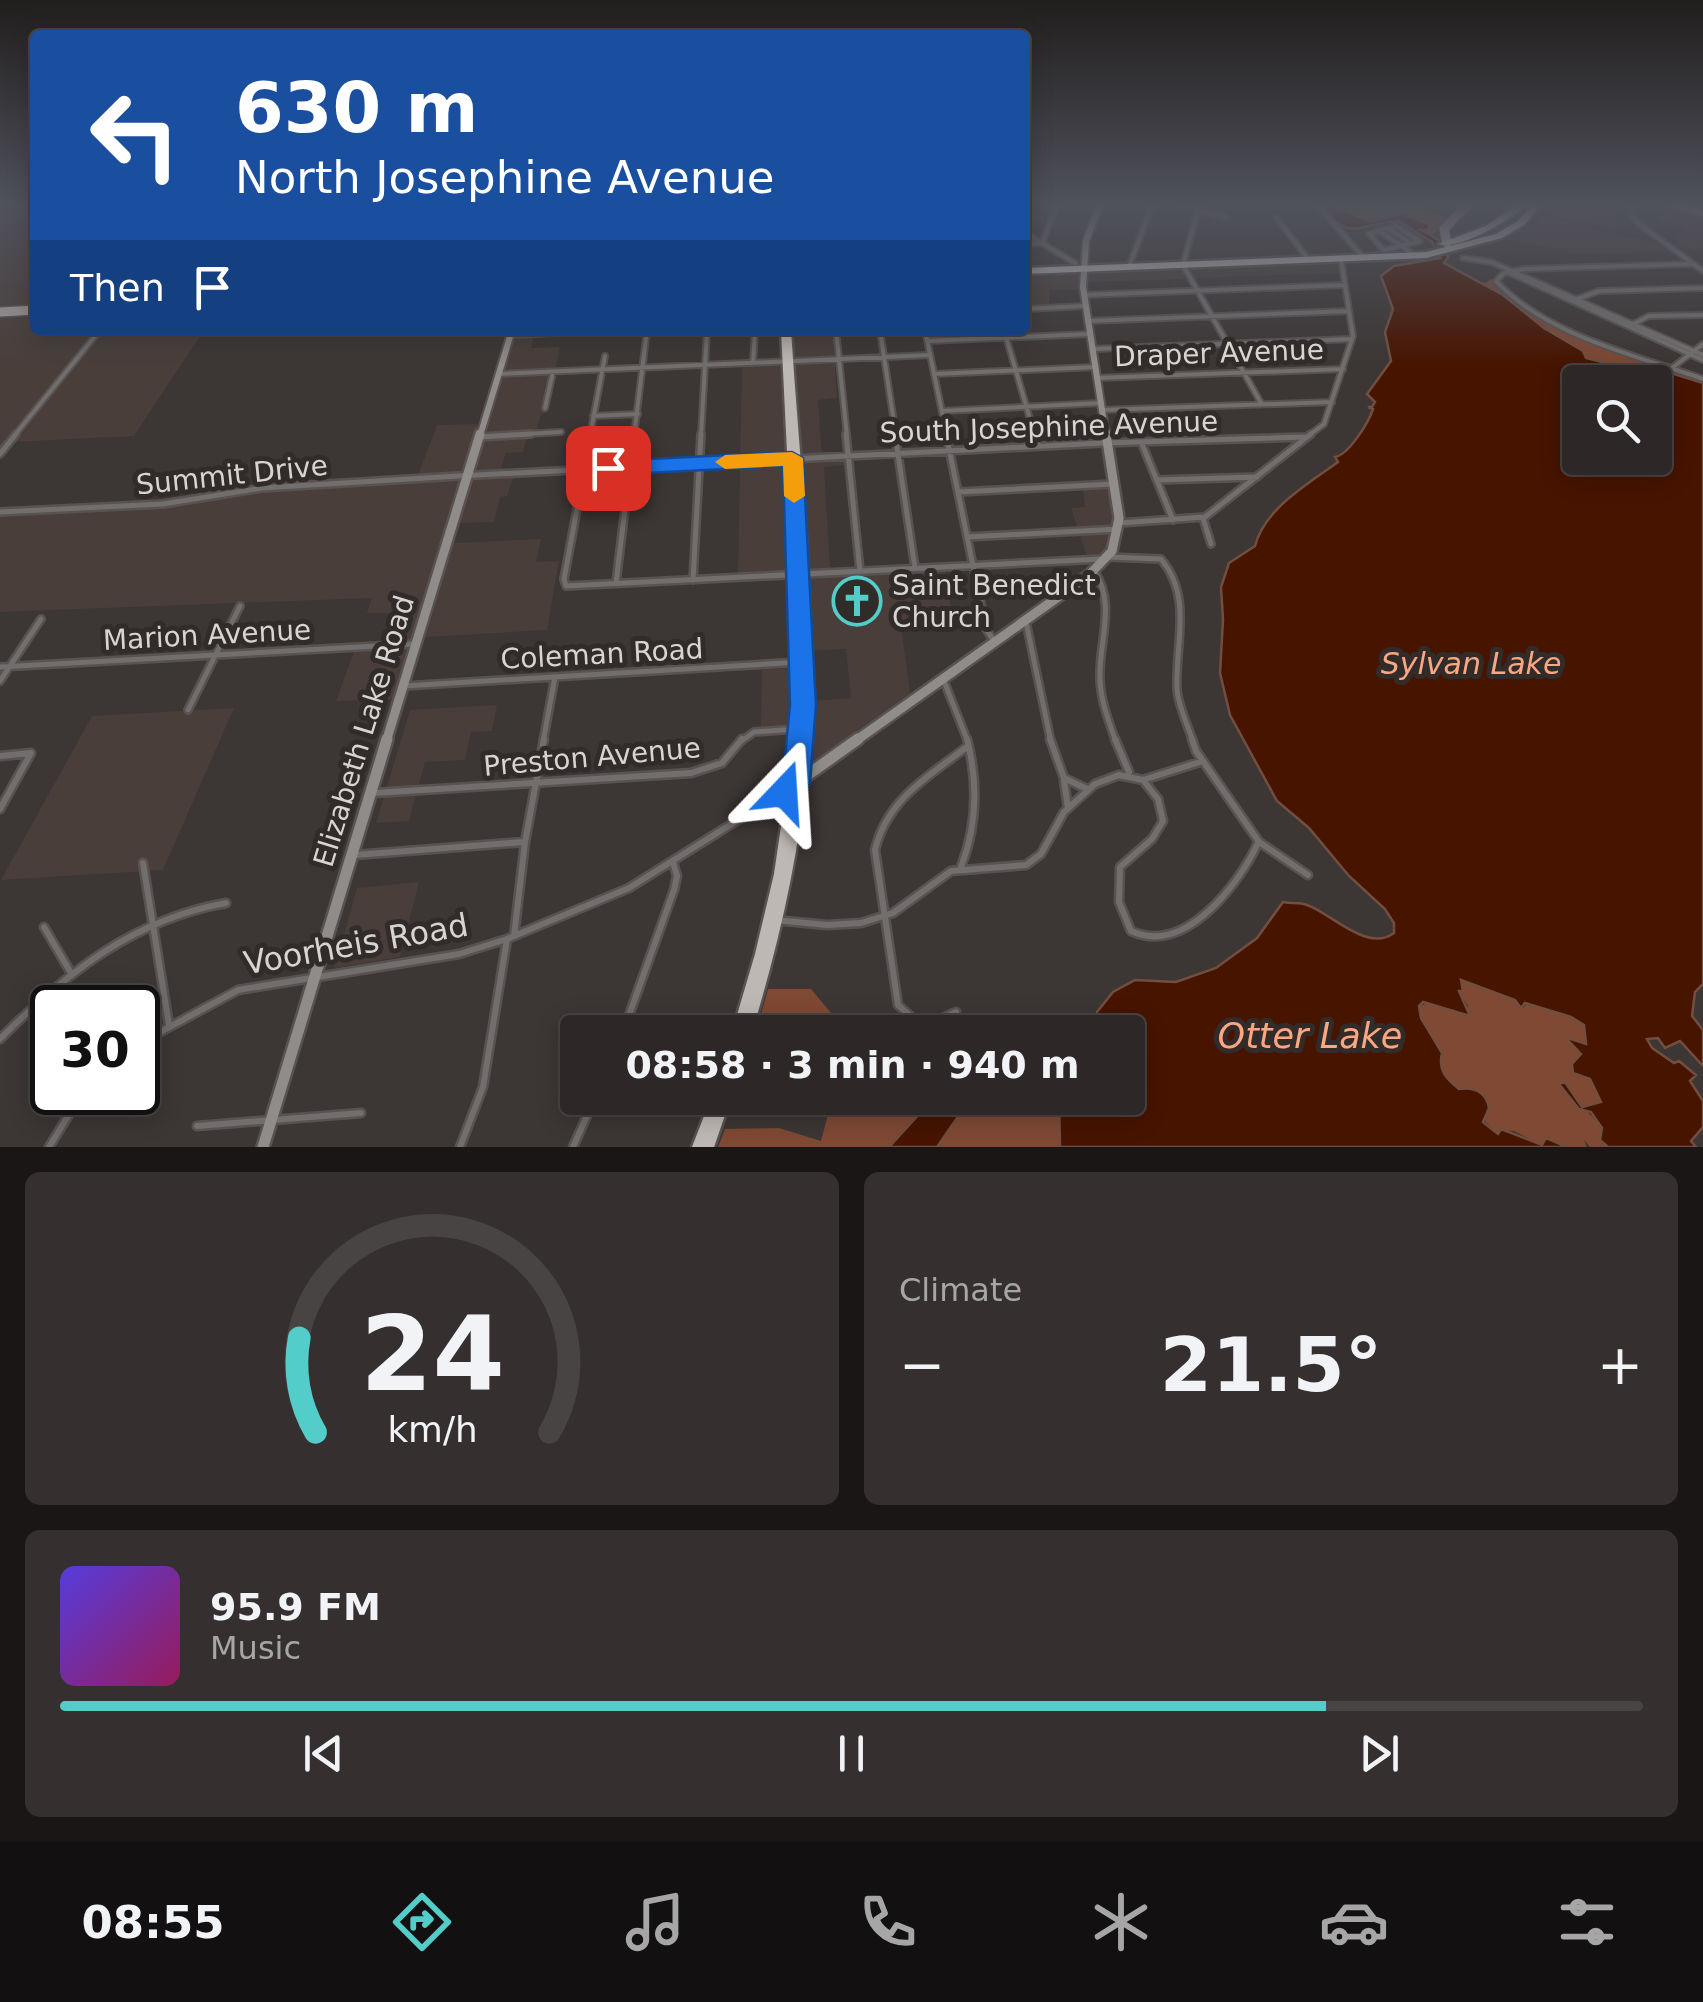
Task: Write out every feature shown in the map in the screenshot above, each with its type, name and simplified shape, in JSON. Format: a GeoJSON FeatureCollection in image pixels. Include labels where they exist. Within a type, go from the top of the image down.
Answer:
{"type":"FeatureCollection","features":[{"type":"Feature","properties":{"kind":"highway"},"geometry":{"type":"LineString","coordinates":[[1030,271],[1352,259]]}},
{"type":"Feature","properties":{"kind":"highway"},"geometry":{"type":"LineString","coordinates":[[747,1015],[772,920],[802,728],[803,662],[786,335]]}},
{"type":"Feature","properties":{"kind":"highway"},"geometry":{"type":"LineString","coordinates":[[703,1147],[715,1115]]}},
{"type":"Feature","properties":{"kind":"main road"},"geometry":{"type":"LineString","coordinates":[[942,678],[1094,571],[1106,558],[1119,526],[1078,266],[1080,259]]}},
{"type":"Feature","properties":{"kind":"main road"},"geometry":{"type":"LineString","coordinates":[[0,312],[30,310]]}},
{"type":"Feature","properties":{"kind":"main road","name":"Elizabeth Lake Road"},"geometry":{"type":"LineString","coordinates":[[264,1147],[510,335]]}},
{"type":"Feature","properties":{"kind":"street"},"geometry":{"type":"LineString","coordinates":[[1066,259],[1078,266]]}},
{"type":"Feature","properties":{"kind":"street"},"geometry":{"type":"LineString","coordinates":[[1128,267],[1131,259]]}},
{"type":"Feature","properties":{"kind":"street"},"geometry":{"type":"LineString","coordinates":[[1185,259],[1183,265],[1262,403]]}},
{"type":"Feature","properties":{"kind":"street"},"geometry":{"type":"LineString","coordinates":[[967,537],[1203,518],[1324,424],[1352,339],[1341,259]]}},
{"type":"Feature","properties":{"kind":"street"},"geometry":{"type":"LineString","coordinates":[[1475,259],[1703,357]]}},
{"type":"Feature","properties":{"kind":"street"},"geometry":{"type":"LineString","coordinates":[[1664,365],[1522,304],[1497,284],[1497,279],[1510,271],[1698,268]]}},
{"type":"Feature","properties":{"kind":"street"},"geometry":{"type":"LineString","coordinates":[[1084,295],[1345,285]]}},
{"type":"Feature","properties":{"kind":"street"},"geometry":{"type":"LineString","coordinates":[[1574,300],[1599,291],[1703,288]]}},
{"type":"Feature","properties":{"kind":"street"},"geometry":{"type":"LineString","coordinates":[[1030,309],[1085,306]]}},
{"type":"Feature","properties":{"kind":"street"},"geometry":{"type":"LineString","coordinates":[[1088,321],[1350,310]]}},
{"type":"Feature","properties":{"kind":"street"},"geometry":{"type":"LineString","coordinates":[[1630,325],[1649,316],[1703,315]]}},
{"type":"Feature","properties":{"kind":"street"},"geometry":{"type":"LineString","coordinates":[[927,341],[1090,334]]}},
{"type":"Feature","properties":{"kind":"street"},"geometry":{"type":"LineString","coordinates":[[0,454],[96,335]]}},
{"type":"Feature","properties":{"kind":"street"},"geometry":{"type":"LineString","coordinates":[[616,583],[647,335]]}},
{"type":"Feature","properties":{"kind":"street"},"geometry":{"type":"LineString","coordinates":[[693,580],[707,335]]}},
{"type":"Feature","properties":{"kind":"street"},"geometry":{"type":"LineString","coordinates":[[753,363],[755,335]]}},
{"type":"Feature","properties":{"kind":"street"},"geometry":{"type":"LineString","coordinates":[[836,335],[860,571]]}},
{"type":"Feature","properties":{"kind":"street"},"geometry":{"type":"LineString","coordinates":[[881,335],[916,568]]}},
{"type":"Feature","properties":{"kind":"street"},"geometry":{"type":"LineString","coordinates":[[925,335],[986,630],[994,641]]}},
{"type":"Feature","properties":{"kind":"street"},"geometry":{"type":"LineString","coordinates":[[1006,337],[1038,446]]}},
{"type":"Feature","properties":{"kind":"street"},"geometry":{"type":"LineString","coordinates":[[1092,348],[1352,339]]}},
{"type":"Feature","properties":{"kind":"street"},"geometry":{"type":"LineString","coordinates":[[1703,344],[1672,368],[1703,379]]}},
{"type":"Feature","properties":{"kind":"street"},"geometry":{"type":"LineString","coordinates":[[498,374],[930,355]]}},
{"type":"Feature","properties":{"kind":"street"},"geometry":{"type":"LineString","coordinates":[[604,356],[564,579],[566,586],[1106,558],[1160,559],[1174,572],[1182,616],[1177,692],[1203,762],[1258,842],[1308,875]]}},
{"type":"Feature","properties":{"kind":"street","name":"Draper Avenue"},"geometry":{"type":"LineString","coordinates":[[934,374],[1016,370],[1343,370]]}},
{"type":"Feature","properties":{"kind":"street"},"geometry":{"type":"LineString","coordinates":[[544,408],[553,372]]}},
{"type":"Feature","properties":{"kind":"street"},"geometry":{"type":"LineString","coordinates":[[942,411],[1332,402]]}},
{"type":"Feature","properties":{"kind":"street"},"geometry":{"type":"LineString","coordinates":[[592,416],[638,414]]}},
{"type":"Feature","properties":{"kind":"street"},"geometry":{"type":"LineString","coordinates":[[479,437],[561,432]]}},
{"type":"Feature","properties":{"kind":"street","name":"South Josephine Avenue"},"geometry":{"type":"LineString","coordinates":[[631,466],[1308,437]]}},
{"type":"Feature","properties":{"kind":"street"},"geometry":{"type":"LineString","coordinates":[[1142,443],[1173,520]]}},
{"type":"Feature","properties":{"kind":"street","name":"Summit Drive"},"geometry":{"type":"LineString","coordinates":[[0,512],[168,504],[262,488],[631,466]]}},
{"type":"Feature","properties":{"kind":"street"},"geometry":{"type":"LineString","coordinates":[[1157,480],[1257,477]]}},
{"type":"Feature","properties":{"kind":"street"},"geometry":{"type":"LineString","coordinates":[[958,492],[1114,484]]}},
{"type":"Feature","properties":{"kind":"street"},"geometry":{"type":"LineString","coordinates":[[1203,518],[1211,544]]}},
{"type":"Feature","properties":{"kind":"street"},"geometry":{"type":"LineString","coordinates":[[1094,571],[1107,595],[1099,650],[1100,686],[1110,726],[1130,772],[1144,780],[1158,799],[1163,821],[1152,839],[1122,861],[1117,885],[1123,920],[1136,934],[1154,938],[1166,936],[1209,913],[1250,861],[1258,842]]}},
{"type":"Feature","properties":{"kind":"street"},"geometry":{"type":"LineString","coordinates":[[188,710],[240,606]]}},
{"type":"Feature","properties":{"kind":"street"},"geometry":{"type":"LineString","coordinates":[[0,681],[42,619]]}},
{"type":"Feature","properties":{"kind":"street"},"geometry":{"type":"LineString","coordinates":[[1024,620],[1030,628],[1036,686],[1046,730],[1064,778],[1068,808]]}},
{"type":"Feature","properties":{"kind":"street","name":"Marion Avenue"},"geometry":{"type":"LineString","coordinates":[[0,667],[416,644]]}},
{"type":"Feature","properties":{"kind":"street","name":"Coleman Road"},"geometry":{"type":"LineString","coordinates":[[404,686],[803,662]]}},
{"type":"Feature","properties":{"kind":"street"},"geometry":{"type":"LineString","coordinates":[[460,1147],[482,1088],[555,677]]}},
{"type":"Feature","properties":{"kind":"street"},"geometry":{"type":"LineString","coordinates":[[772,920],[830,926],[884,917],[960,868],[972,844],[975,825],[968,746],[955,700],[942,678],[796,783]]}},
{"type":"Feature","properties":{"kind":"street","name":"Preston Avenue"},"geometry":{"type":"LineString","coordinates":[[371,793],[710,769],[722,763],[744,737],[754,732],[802,728]]}},
{"type":"Feature","properties":{"kind":"street"},"geometry":{"type":"LineString","coordinates":[[956,1012],[926,1022],[904,1014],[894,991],[876,850],[884,820],[897,800],[968,746]]}},
{"type":"Feature","properties":{"kind":"street"},"geometry":{"type":"LineString","coordinates":[[0,756],[31,753],[0,809]]}},
{"type":"Feature","properties":{"kind":"street"},"geometry":{"type":"LineString","coordinates":[[1144,780],[1203,762]]}},
{"type":"Feature","properties":{"kind":"street"},"geometry":{"type":"LineString","coordinates":[[960,868],[1018,866],[1035,861],[1068,808],[1087,789],[1130,772]]}},
{"type":"Feature","properties":{"kind":"street"},"geometry":{"type":"LineString","coordinates":[[1064,778],[1087,789]]}},
{"type":"Feature","properties":{"kind":"street","name":"Voorheis Road"},"geometry":{"type":"LineString","coordinates":[[160,1031],[238,990],[459,954],[511,937],[600,901],[673,862],[796,783]]}},
{"type":"Feature","properties":{"kind":"street"},"geometry":{"type":"LineString","coordinates":[[352,855],[525,842]]}},
{"type":"Feature","properties":{"kind":"street"},"geometry":{"type":"LineString","coordinates":[[143,862],[170,1025]]}},
{"type":"Feature","properties":{"kind":"street"},"geometry":{"type":"LineString","coordinates":[[629,1015],[674,890],[677,876],[673,862]]}},
{"type":"Feature","properties":{"kind":"street"},"geometry":{"type":"LineString","coordinates":[[0,1038],[71,973],[183,912],[226,903]]}},
{"type":"Feature","properties":{"kind":"street"},"geometry":{"type":"LineString","coordinates":[[44,927],[71,973]]}},
{"type":"Feature","properties":{"kind":"street"},"geometry":{"type":"LineString","coordinates":[[197,1126],[361,1113]]}},
{"type":"Feature","properties":{"kind":"street"},"geometry":{"type":"LineString","coordinates":[[48,1147],[68,1115]]}},
{"type":"Feature","properties":{"kind":"street"},"geometry":{"type":"LineString","coordinates":[[573,1147],[587,1115]]}},
{"type":"Feature","properties":{"kind":"shaded area"},"geometry":{"type":"Polygon","coordinates":[[[0,259],[30,259],[30,307],[0,308],[0,259]]]}},
{"type":"Feature","properties":{"kind":"shaded area"},"geometry":{"type":"Polygon","coordinates":[[[1338,262],[1341,273],[1193,278],[1187,268],[1338,262]]]}},
{"type":"Feature","properties":{"kind":"shaded area"},"geometry":{"type":"Polygon","coordinates":[[[1183,268],[1188,279],[1086,282],[1087,272],[1183,268]]]}},
{"type":"Feature","properties":{"kind":"shaded area"},"geometry":{"type":"Polygon","coordinates":[[[1075,273],[1079,275],[1080,290],[1049,290],[1049,305],[1030,307],[1030,274],[1075,273]]]}},
{"type":"Feature","properties":{"kind":"shaded area"},"geometry":{"type":"Polygon","coordinates":[[[1492,279],[1511,297],[1561,328],[1659,365],[1611,365],[1587,359],[1483,284],[1492,279]]]}},
{"type":"Feature","properties":{"kind":"shaded area"},"geometry":{"type":"Polygon","coordinates":[[[30,314],[30,335],[92,335],[0,449],[0,315],[30,314]]]}},
{"type":"Feature","properties":{"kind":"shaded area"},"geometry":{"type":"Polygon","coordinates":[[[100,335],[201,335],[134,436],[12,442],[100,335]]]}},
{"type":"Feature","properties":{"kind":"shaded area"},"geometry":{"type":"Polygon","coordinates":[[[515,335],[534,335],[531,348],[560,347],[547,411],[540,417],[535,436],[527,437],[523,452],[506,453],[501,469],[515,469],[514,476],[507,496],[500,497],[494,522],[459,523],[515,335]]]}},
{"type":"Feature","properties":{"kind":"shaded area"},"geometry":{"type":"Polygon","coordinates":[[[790,335],[833,335],[834,358],[792,360],[790,335]]]}},
{"type":"Feature","properties":{"kind":"shaded area"},"geometry":{"type":"Polygon","coordinates":[[[835,362],[837,398],[818,400],[822,459],[844,458],[845,465],[824,467],[830,568],[804,569],[792,364],[835,362]]]}},
{"type":"Feature","properties":{"kind":"shaded area"},"geometry":{"type":"Polygon","coordinates":[[[780,364],[791,570],[738,575],[742,366],[780,364]]]}},
{"type":"Feature","properties":{"kind":"shaded area"},"geometry":{"type":"Polygon","coordinates":[[[1672,370],[1703,380],[1672,373],[1672,370]]]}},
{"type":"Feature","properties":{"kind":"shaded area"},"geometry":{"type":"Polygon","coordinates":[[[478,424],[393,699],[336,701],[355,649],[378,648],[391,613],[367,613],[372,598],[0,612],[0,515],[177,506],[259,491],[415,483],[437,425],[478,424]]]}},
{"type":"Feature","properties":{"kind":"shaded area"},"geometry":{"type":"Polygon","coordinates":[[[1112,487],[1116,516],[1113,541],[1103,555],[1087,556],[1071,508],[1085,507],[1083,489],[1112,487]]]}},
{"type":"Feature","properties":{"kind":"shaded area"},"geometry":{"type":"Polygon","coordinates":[[[541,539],[536,562],[559,561],[547,630],[426,637],[453,543],[541,539]]]}},
{"type":"Feature","properties":{"kind":"shaded area"},"geometry":{"type":"Polygon","coordinates":[[[945,572],[951,607],[927,609],[928,623],[901,625],[910,693],[809,765],[805,760],[809,701],[851,698],[846,649],[809,651],[805,580],[945,572]]]}},
{"type":"Feature","properties":{"kind":"shaded area"},"geometry":{"type":"Polygon","coordinates":[[[795,668],[794,725],[761,727],[762,669],[795,668]]]}},
{"type":"Feature","properties":{"kind":"shaded area"},"geometry":{"type":"Polygon","coordinates":[[[497,705],[492,731],[471,732],[465,760],[425,762],[409,821],[376,823],[410,710],[497,705]]]}},
{"type":"Feature","properties":{"kind":"shaded area"},"geometry":{"type":"Polygon","coordinates":[[[234,708],[163,870],[1,880],[92,716],[234,708]]]}},
{"type":"Feature","properties":{"kind":"shaded area"},"geometry":{"type":"Polygon","coordinates":[[[419,882],[400,957],[334,968],[357,888],[419,882]]]}},
{"type":"Feature","properties":{"kind":"shaded area"},"geometry":{"type":"Polygon","coordinates":[[[1460,980],[1516,1000],[1523,1008],[1527,1004],[1584,1025],[1587,1044],[1570,1039],[1581,1054],[1573,1073],[1590,1079],[1602,1104],[1582,1107],[1602,1127],[1600,1140],[1608,1147],[1590,1147],[1584,1140],[1587,1147],[1567,1147],[1546,1138],[1543,1146],[1514,1131],[1500,1130],[1498,1134],[1482,1118],[1488,1113],[1487,1100],[1474,1088],[1460,1089],[1447,1077],[1442,1069],[1442,1053],[1421,1018],[1419,1006],[1429,1003],[1465,1013],[1468,1006],[1458,989],[1463,991],[1460,980]]]}},
{"type":"Feature","properties":{"kind":"shaded area"},"geometry":{"type":"Polygon","coordinates":[[[768,989],[811,989],[833,1015],[761,1015],[768,989]]]}},
{"type":"Feature","properties":{"kind":"shaded area"},"geometry":{"type":"Polygon","coordinates":[[[828,1115],[918,1115],[889,1147],[718,1147],[725,1129],[779,1128],[821,1141],[828,1115]]]}},
{"type":"Feature","properties":{"kind":"shaded area"},"geometry":{"type":"Polygon","coordinates":[[[959,1115],[1059,1115],[1060,1147],[937,1147],[959,1115]]]}},
{"type":"Feature","properties":{"kind":"water","name":"Sylvan Lake"},"geometry":{"type":"Polygon","coordinates":[[[1447,259],[1444,263],[1503,295],[1544,328],[1583,351],[1586,358],[1613,365],[1562,365],[1562,475],[1672,475],[1672,373],[1703,383],[1703,984],[1695,992],[1692,1016],[1703,1030],[1703,1066],[1680,1041],[1665,1048],[1658,1038],[1647,1039],[1652,1048],[1674,1063],[1679,1061],[1696,1075],[1690,1081],[1703,1101],[1703,1127],[1691,1141],[1696,1147],[1608,1147],[1600,1140],[1602,1128],[1591,1112],[1579,1109],[1559,1084],[1565,1082],[1582,1107],[1601,1102],[1590,1079],[1573,1073],[1572,1064],[1581,1054],[1565,1037],[1586,1044],[1584,1025],[1525,1003],[1521,1008],[1515,1000],[1461,980],[1463,991],[1459,991],[1470,1016],[1423,1002],[1419,1006],[1421,1018],[1442,1053],[1444,1073],[1459,1089],[1482,1094],[1489,1108],[1483,1122],[1498,1134],[1501,1129],[1542,1145],[1546,1138],[1567,1147],[1060,1147],[1059,1115],[1145,1115],[1145,1015],[1097,1015],[1113,992],[1135,980],[1176,982],[1216,968],[1257,938],[1283,902],[1317,909],[1361,935],[1383,938],[1394,933],[1394,923],[1385,909],[1349,876],[1309,828],[1277,801],[1230,715],[1220,673],[1221,587],[1229,563],[1255,546],[1268,520],[1289,498],[1338,462],[1335,457],[1351,445],[1373,409],[1368,407],[1375,402],[1367,394],[1391,361],[1385,332],[1393,309],[1381,276],[1394,266],[1447,259]]]}},
{"type":"Feature","properties":{"kind":"water"},"geometry":{"type":"Polygon","coordinates":[[[918,1115],[959,1115],[937,1147],[889,1147],[918,1115]]]}},
{"type":"Feature","properties":{"kind":"slow traffic"},"geometry":{"type":"LineString","coordinates":[[725,462],[792,458],[794,496]]}},
{"type":"Feature","properties":{"kind":"place","name":"Saint Benedict Church"},"geometry":{"type":"Point","coordinates":[857,601]}},
{"type":"Feature","properties":{"kind":"route"},"geometry":{"type":"LineString","coordinates":[[608,468],[792,458],[803,705],[796,783],[784,792]]}},
{"type":"Feature","properties":{"kind":"water label","name":"Otter Lake"},"geometry":{"type":"Point","coordinates":[1310,1036]}}]}
